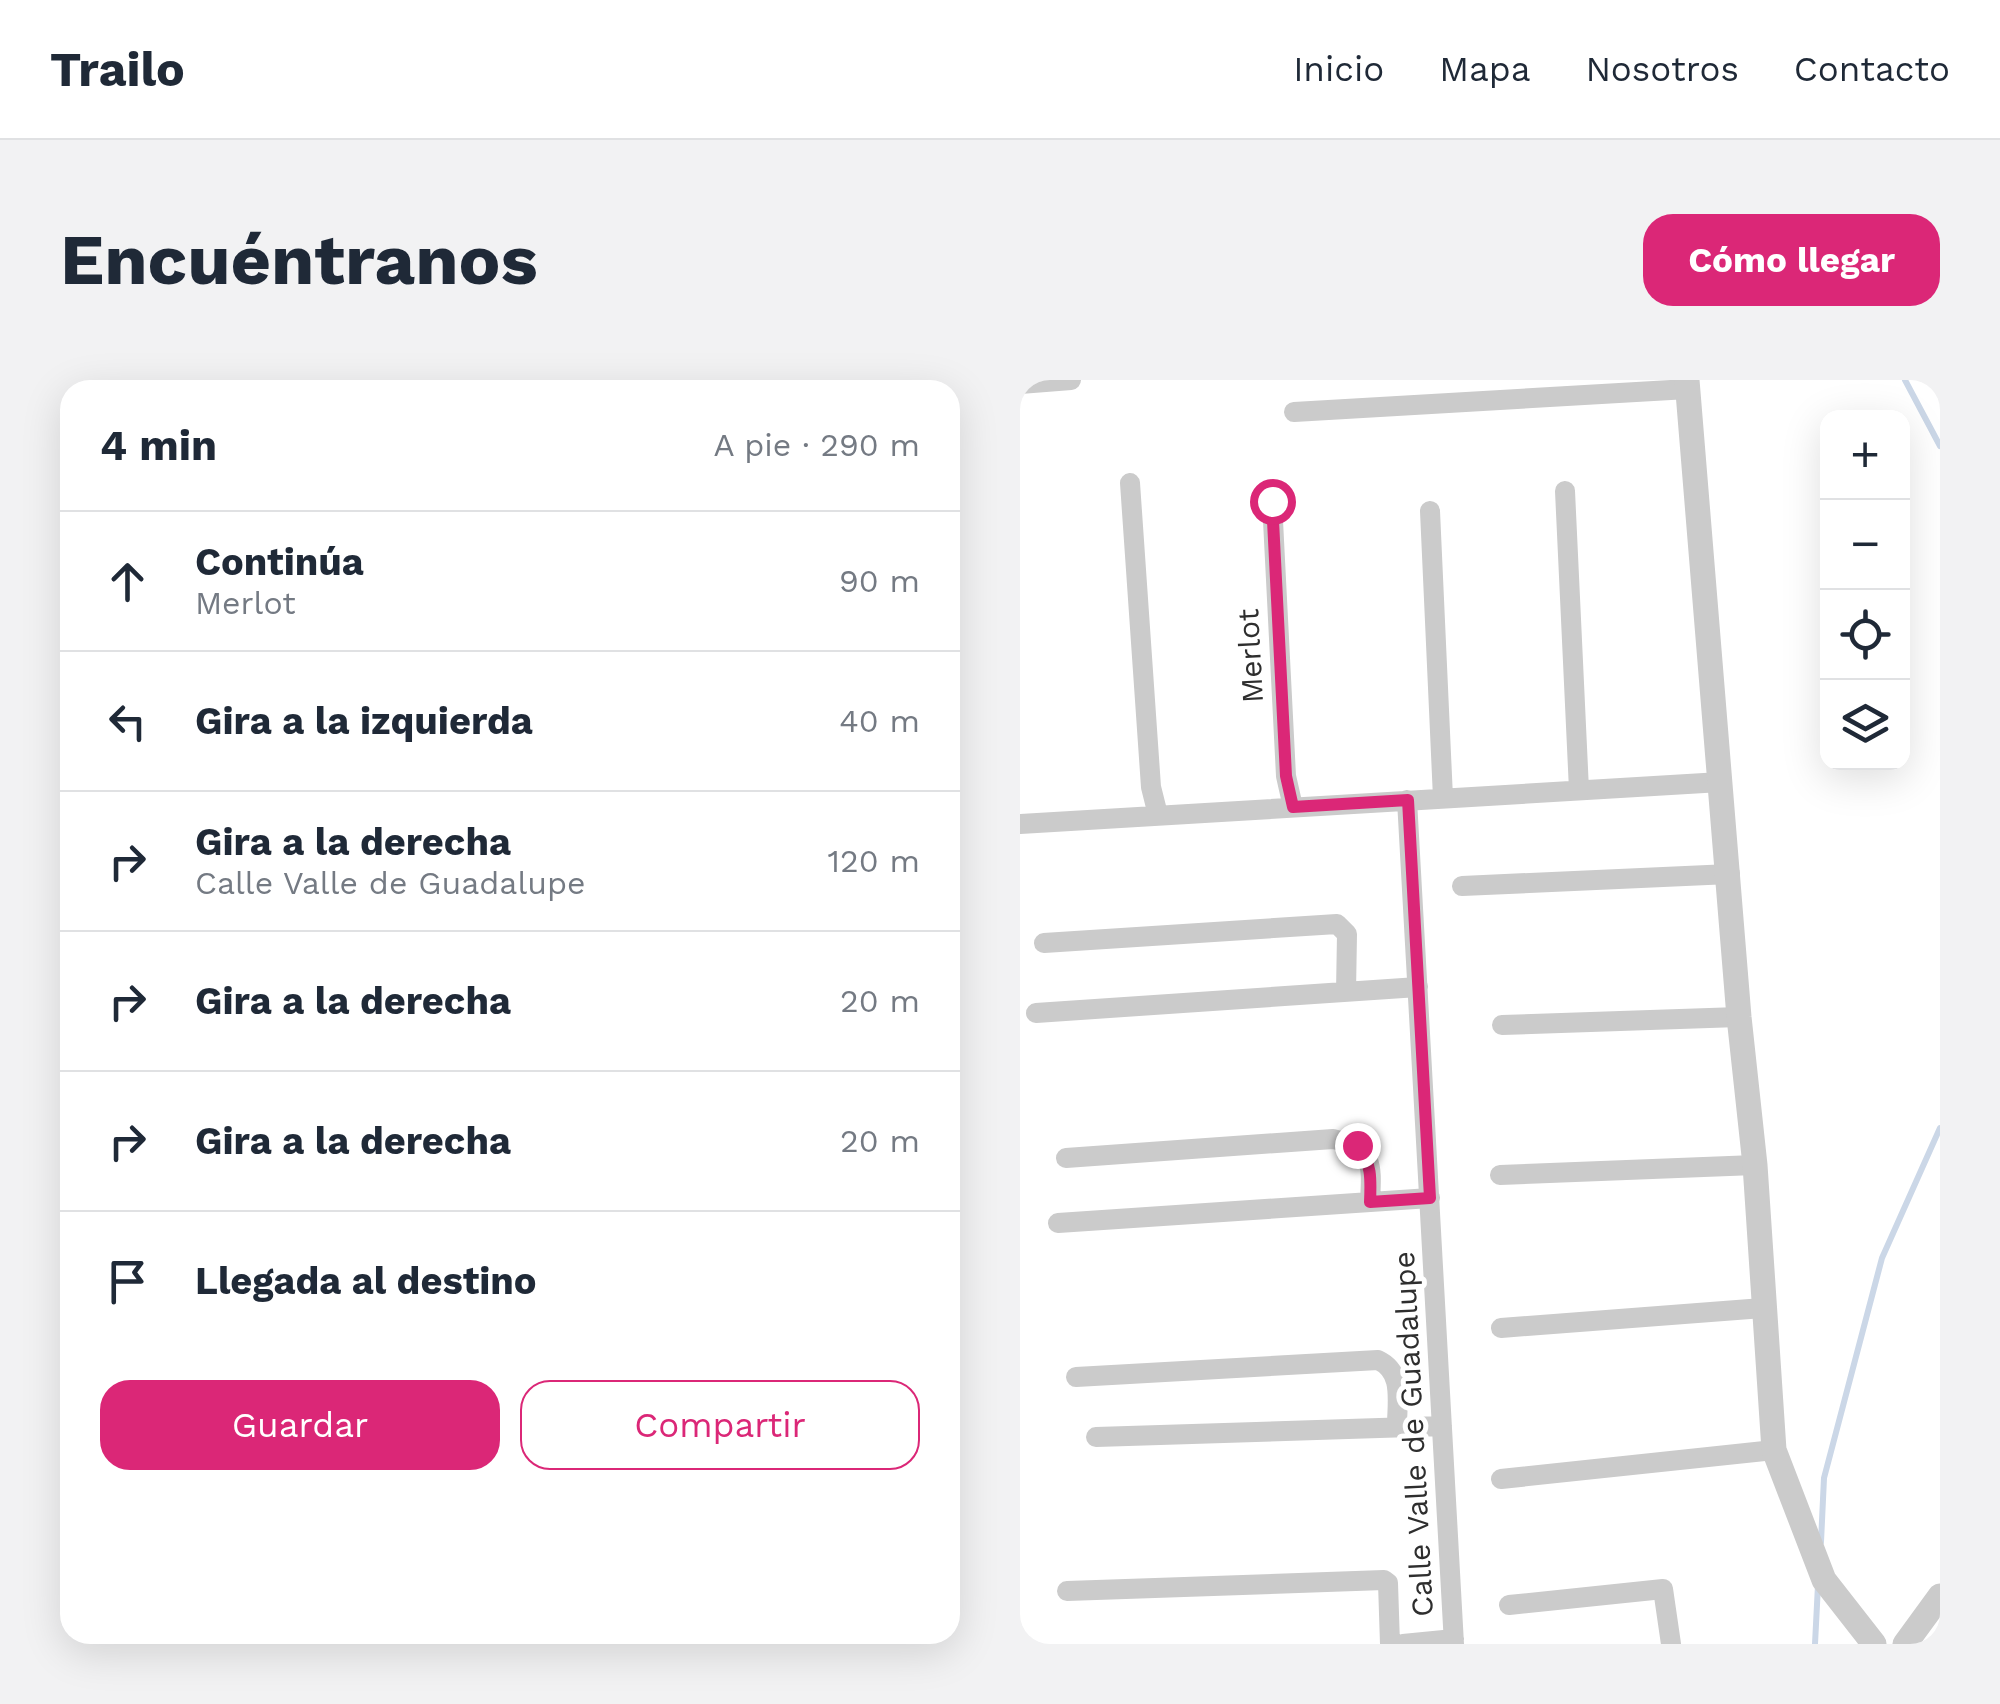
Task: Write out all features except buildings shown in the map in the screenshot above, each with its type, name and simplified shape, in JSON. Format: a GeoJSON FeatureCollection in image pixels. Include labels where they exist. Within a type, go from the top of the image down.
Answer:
{"type":"FeatureCollection","features":[{"type":"Feature","properties":{"kind":"street"},"geometry":{"type":"LineString","coordinates":[[1020,384],[1071,380]]}},
{"type":"Feature","properties":{"kind":"street"},"geometry":{"type":"LineString","coordinates":[[1294,412],[1688,385],[1739,1016],[1755,1165],[1774,1450],[1824,1580],[1874,1644]]}},
{"type":"Feature","properties":{"kind":"street"},"geometry":{"type":"LineString","coordinates":[[1130,483],[1151,787],[1158,816]]}},
{"type":"Feature","properties":{"kind":"street"},"geometry":{"type":"LineString","coordinates":[[1566,491],[1579,790]]}},
{"type":"Feature","properties":{"kind":"street","name":"Merlot"},"geometry":{"type":"LineString","coordinates":[[1272,501],[1286,776],[1293,807]]}},
{"type":"Feature","properties":{"kind":"street"},"geometry":{"type":"LineString","coordinates":[[1430,511],[1442,798]]}},
{"type":"Feature","properties":{"kind":"street"},"geometry":{"type":"LineString","coordinates":[[1020,824],[1721,782]]}},
{"type":"Feature","properties":{"kind":"street","name":"Calle Valle de Guadalupe"},"geometry":{"type":"LineString","coordinates":[[1408,800],[1454,1641]]}},
{"type":"Feature","properties":{"kind":"street"},"geometry":{"type":"LineString","coordinates":[[1462,886],[1730,874]]}},
{"type":"Feature","properties":{"kind":"street"},"geometry":{"type":"LineString","coordinates":[[1044,942],[1338,924],[1347,934],[1346,992]]}},
{"type":"Feature","properties":{"kind":"street"},"geometry":{"type":"LineString","coordinates":[[1036,1012],[1418,987]]}},
{"type":"Feature","properties":{"kind":"street"},"geometry":{"type":"LineString","coordinates":[[1502,1024],[1739,1016]]}},
{"type":"Feature","properties":{"kind":"street"},"geometry":{"type":"LineString","coordinates":[[1066,1158],[1334,1140],[1357,1145],[1365,1154],[1372,1174],[1370,1202]]}},
{"type":"Feature","properties":{"kind":"street"},"geometry":{"type":"LineString","coordinates":[[1500,1175],[1755,1165]]}},
{"type":"Feature","properties":{"kind":"street"},"geometry":{"type":"LineString","coordinates":[[1058,1223],[1430,1198]]}},
{"type":"Feature","properties":{"kind":"street"},"geometry":{"type":"LineString","coordinates":[[1502,1328],[1763,1308]]}},
{"type":"Feature","properties":{"kind":"street"},"geometry":{"type":"LineString","coordinates":[[1076,1377],[1378,1360],[1390,1366],[1397,1381],[1397,1426]]}},
{"type":"Feature","properties":{"kind":"street"},"geometry":{"type":"LineString","coordinates":[[1096,1438],[1442,1426]]}},
{"type":"Feature","properties":{"kind":"street"},"geometry":{"type":"LineString","coordinates":[[1501,1479],[1774,1450]]}},
{"type":"Feature","properties":{"kind":"street"},"geometry":{"type":"LineString","coordinates":[[1066,1591],[1384,1580],[1388,1583],[1390,1644]]}},
{"type":"Feature","properties":{"kind":"street"},"geometry":{"type":"LineString","coordinates":[[1509,1605],[1663,1589],[1671,1644]]}},
{"type":"Feature","properties":{"kind":"street"},"geometry":{"type":"LineString","coordinates":[[1906,1644],[1940,1596]]}},
{"type":"Feature","properties":{"kind":"street"},"geometry":{"type":"LineString","coordinates":[[1402,1644],[1454,1641]]}},
{"type":"Feature","properties":{"kind":"waterway"},"geometry":{"type":"LineString","coordinates":[[1905,380],[1940,446]]}},
{"type":"Feature","properties":{"kind":"waterway"},"geometry":{"type":"LineString","coordinates":[[1821,1542],[1824,1478],[1882,1258],[1940,1128]]}},
{"type":"Feature","properties":{"kind":"waterway"},"geometry":{"type":"LineString","coordinates":[[1815,1644],[1818,1585]]}},
{"type":"Feature","properties":{"kind":"route"},"geometry":{"type":"LineString","coordinates":[[1272,501],[1286,776],[1293,807],[1408,800],[1430,1198],[1370,1202],[1372,1174],[1357,1145]]}}]}
